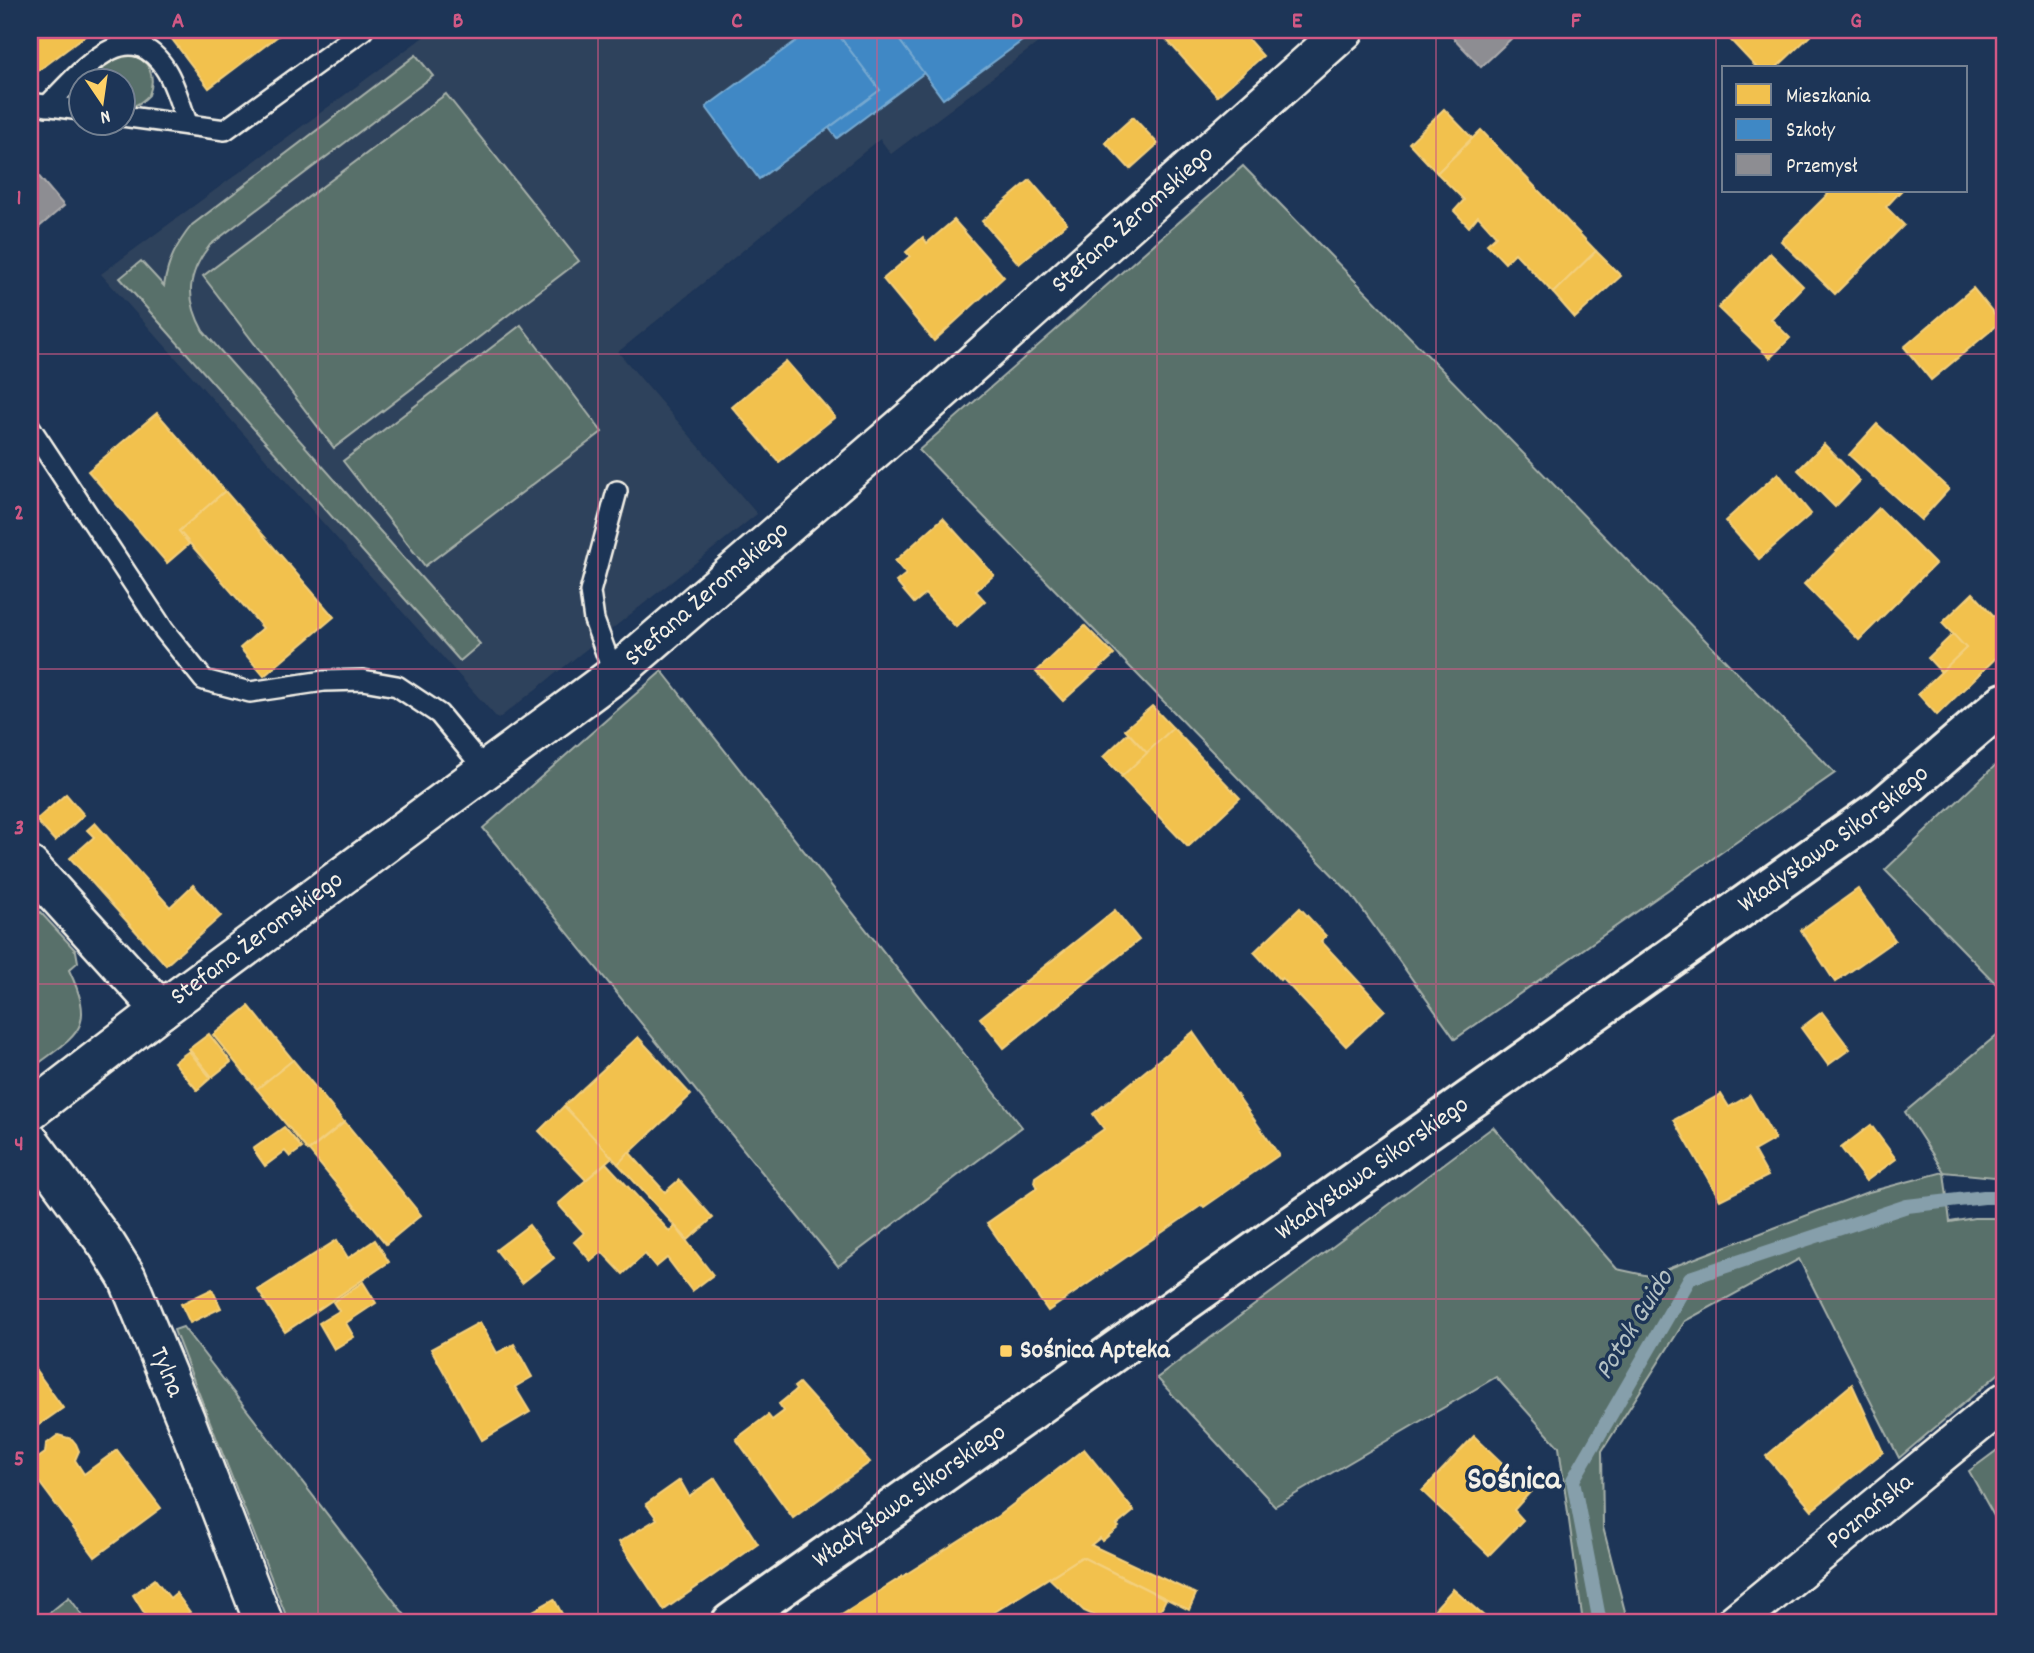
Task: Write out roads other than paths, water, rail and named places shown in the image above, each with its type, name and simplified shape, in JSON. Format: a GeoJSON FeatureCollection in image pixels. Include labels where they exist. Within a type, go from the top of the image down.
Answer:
{"type":"FeatureCollection","features":[{"type":"Feature","properties":{"kind":"street","name":"Stefana Żeromskiego"},"geometry":{"type":"LineString","coordinates":[[30,1111],[161,1010],[614,675],[913,417],[1345,30]]}},
{"type":"Feature","properties":{"kind":"street","name":"Władysława Sikorskiego"},"geometry":{"type":"LineString","coordinates":[[731,1623],[1882,808],[2004,703]]}},
{"type":"Feature","properties":{"kind":"street"},"geometry":{"type":"LineString","coordinates":[[30,866],[161,1010]]}},
{"type":"Feature","properties":{"kind":"street","name":"Tylna"},"geometry":{"type":"LineString","coordinates":[[30,1142],[127,1277],[264,1623]]}},
{"type":"Feature","properties":{"kind":"street","name":"Poznańska"},"geometry":{"type":"LineString","coordinates":[[1735,1623],[2004,1402]]}},
{"type":"Feature","properties":{"kind":"lane"},"geometry":{"type":"LineString","coordinates":[[136,118],[225,130],[363,30]]}},
{"type":"Feature","properties":{"kind":"lane"},"geometry":{"type":"LineString","coordinates":[[38,104],[98,56],[121,44],[148,49],[167,70],[188,125]]}},
{"type":"Feature","properties":{"kind":"lane"},"geometry":{"type":"LineString","coordinates":[[38,104],[66,108]]}},
{"type":"Feature","properties":{"kind":"lane"},"geometry":{"type":"LineString","coordinates":[[30,427],[164,630],[204,680],[250,692],[324,681],[363,680],[397,686],[439,714],[486,771]]}},
{"type":"Feature","properties":{"kind":"lane"},"geometry":{"type":"LineString","coordinates":[[614,675],[594,620],[590,592],[617,491]]}},
{"type":"Feature","properties":{"kind":"waterway","name":"Potok Guido"},"geometry":{"type":"LineString","coordinates":[[1600,1623],[1573,1480],[1690,1278],[1907,1206],[2004,1197]]}},
{"type":"Feature","properties":{"kind":"place","name":"Sośnica Apteka"},"geometry":{"type":"Point","coordinates":[1006,1351]}},
{"type":"Feature","properties":{"kind":"district","name":"Sośnica"},"geometry":{"type":"Point","coordinates":[1514,1481]}}]}
